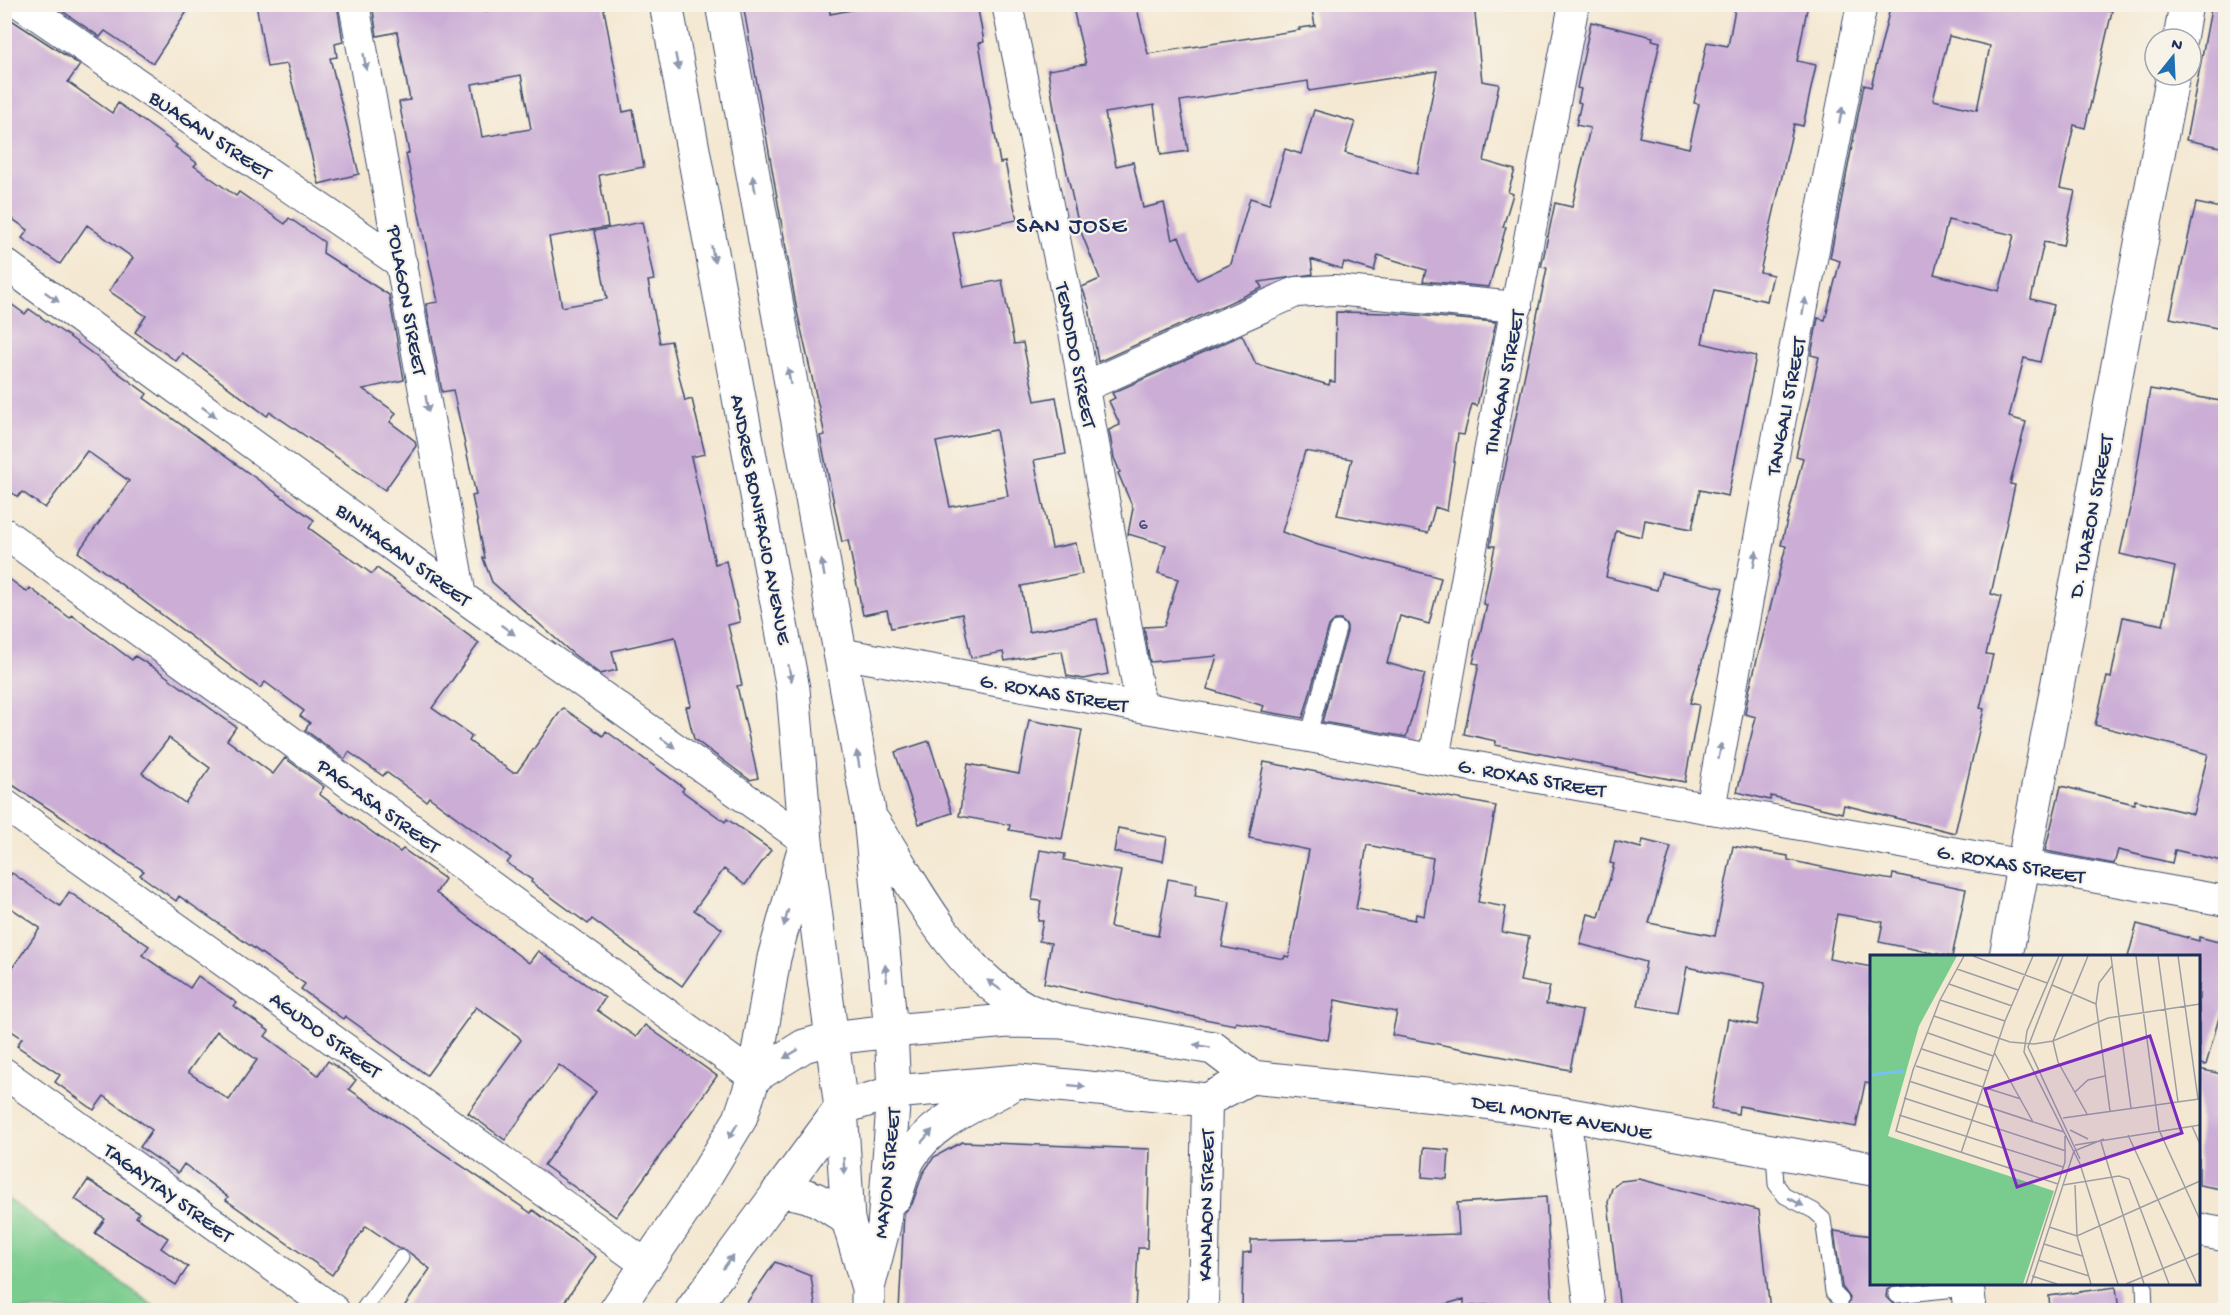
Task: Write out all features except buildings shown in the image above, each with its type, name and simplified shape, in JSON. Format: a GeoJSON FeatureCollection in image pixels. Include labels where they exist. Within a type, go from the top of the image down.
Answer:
{"type":"FeatureCollection","features":[{"type":"Feature","properties":{"kind":"main road","name":"ANDRES BONIFACIO AVENUE"},"geometry":{"type":"LineString","coordinates":[[666,4],[794,689],[806,841],[841,1108]]}},
{"type":"Feature","properties":{"kind":"main road"},"geometry":{"type":"LineString","coordinates":[[722,4],[870,817],[891,1031],[894,1092]]}},
{"type":"Feature","properties":{"kind":"main road"},"geometry":{"type":"LineString","coordinates":[[2182,27],[2186,4]]}},
{"type":"Feature","properties":{"kind":"main road","name":"D. TUAZON STREET"},"geometry":{"type":"LineString","coordinates":[[2007,955],[2171,87]]}},
{"type":"Feature","properties":{"kind":"main road"},"geometry":{"type":"LineString","coordinates":[[870,817],[929,912],[951,942],[985,979],[1029,1010],[1063,1022]]}},
{"type":"Feature","properties":{"kind":"main road"},"geometry":{"type":"LineString","coordinates":[[616,1311],[691,1200],[740,1119],[754,1077],[774,958],[806,841]]}},
{"type":"Feature","properties":{"kind":"main road"},"geometry":{"type":"LineString","coordinates":[[692,1311],[841,1108],[894,1092],[1019,1081],[1207,1100],[1251,1077],[1214,1048],[1063,1022],[1008,1021],[832,1038],[804,1046],[754,1077]]}},
{"type":"Feature","properties":{"kind":"main road","name":"DEL MONTE AVENUE"},"geometry":{"type":"LineString","coordinates":[[1251,1077],[1464,1099],[1565,1114],[1774,1154],[1870,1170]]}},
{"type":"Feature","properties":{"kind":"main road"},"geometry":{"type":"LineString","coordinates":[[884,1226],[909,1159],[927,1135],[945,1120],[1019,1081]]}},
{"type":"Feature","properties":{"kind":"main road","name":"MAYON STREET"},"geometry":{"type":"LineString","coordinates":[[868,1299],[884,1226],[894,1092]]}},
{"type":"Feature","properties":{"kind":"main road","name":"MAYON STREET"},"geometry":{"type":"LineString","coordinates":[[841,1108],[848,1220],[868,1299]]}},
{"type":"Feature","properties":{"kind":"main road"},"geometry":{"type":"LineString","coordinates":[[778,1192],[797,1192],[826,1203],[848,1220]]}},
{"type":"Feature","properties":{"kind":"main road"},"geometry":{"type":"LineString","coordinates":[[2200,1230],[2226,1235]]}},
{"type":"Feature","properties":{"kind":"street","name":"BUAGAN STREET"},"geometry":{"type":"LineString","coordinates":[[21,4],[402,264]]}},
{"type":"Feature","properties":{"kind":"street","name":"POLAGON STREET"},"geometry":{"type":"LineString","coordinates":[[354,4],[461,596]]}},
{"type":"Feature","properties":{"kind":"street","name":"TENDIDO STREET"},"geometry":{"type":"LineString","coordinates":[[1007,4],[1084,387],[1141,707]]}},
{"type":"Feature","properties":{"kind":"street","name":"TINAGAN STREET"},"geometry":{"type":"LineString","coordinates":[[1434,759],[1574,4]]}},
{"type":"Feature","properties":{"kind":"street","name":"TANGALI STREET"},"geometry":{"type":"LineString","coordinates":[[1710,809],[1780,423],[1862,4]]}},
{"type":"Feature","properties":{"kind":"street","name":"BINHAGAN STREET"},"geometry":{"type":"LineString","coordinates":[[4,263],[461,596],[806,841]]}},
{"type":"Feature","properties":{"kind":"street"},"geometry":{"type":"LineString","coordinates":[[1084,387],[1296,292],[1334,290],[1517,307]]}},
{"type":"Feature","properties":{"kind":"street","name":"PAG-ASA STREET"},"geometry":{"type":"LineString","coordinates":[[4,533],[754,1077]]}},
{"type":"Feature","properties":{"kind":"street","name":"G. ROXAS STREET"},"geometry":{"type":"LineString","coordinates":[[839,653],[2226,901]]}},
{"type":"Feature","properties":{"kind":"street","name":"AGUDO STREET"},"geometry":{"type":"LineString","coordinates":[[4,804],[647,1265]]}},
{"type":"Feature","properties":{"kind":"street","name":"TAGAYTAY STREET"},"geometry":{"type":"LineString","coordinates":[[4,1073],[334,1311]]}},
{"type":"Feature","properties":{"kind":"street","name":"KANLAON STREET"},"geometry":{"type":"LineString","coordinates":[[1203,1311],[1207,1100]]}},
{"type":"Feature","properties":{"kind":"street"},"geometry":{"type":"LineString","coordinates":[[1565,1114],[1590,1311]]}},
{"type":"Feature","properties":{"kind":"lane"},"geometry":{"type":"LineString","coordinates":[[1308,737],[1338,629]]}},
{"type":"Feature","properties":{"kind":"lane"},"geometry":{"type":"LineString","coordinates":[[1774,1154],[1776,1184],[1785,1196],[1814,1211],[1823,1219],[1833,1292],[1841,1300]]}},
{"type":"Feature","properties":{"kind":"lane"},"geometry":{"type":"LineString","coordinates":[[363,1311],[401,1257]]}},
{"type":"Feature","properties":{"kind":"lane"},"geometry":{"type":"LineString","coordinates":[[2144,1285],[2145,1311]]}},
{"type":"Feature","properties":{"kind":"lane"},"geometry":{"type":"LineString","coordinates":[[1896,1295],[1968,1294]]}},
{"type":"Feature","properties":{"kind":"green space"},"geometry":{"type":"Polygon","coordinates":[[[5,1197],[159,1310],[5,1310],[5,1197]]]}},
{"type":"Feature","properties":{"kind":"district","name":"SAN JOSE"},"geometry":{"type":"Point","coordinates":[1072,224]}}]}
